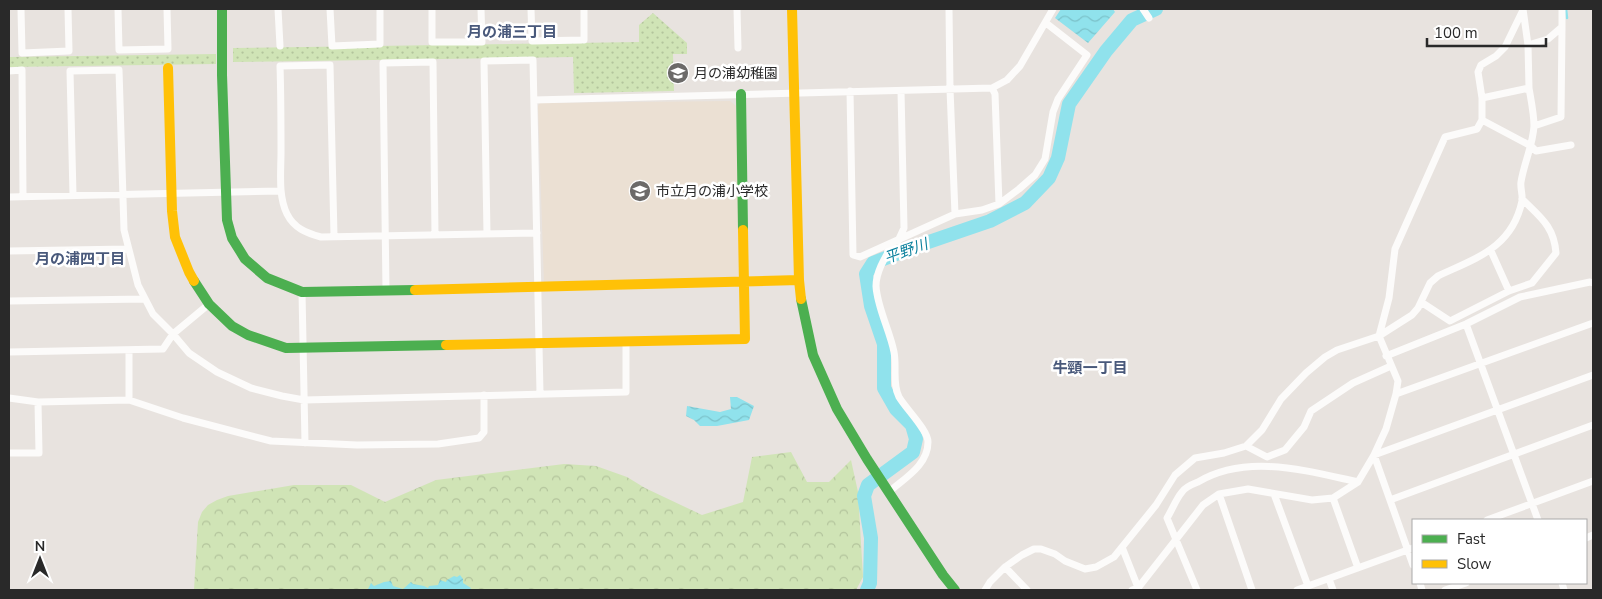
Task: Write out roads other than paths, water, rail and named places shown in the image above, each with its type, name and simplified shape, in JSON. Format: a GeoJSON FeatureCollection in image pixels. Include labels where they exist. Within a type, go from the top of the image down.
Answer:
{"type":"FeatureCollection","features":[{"type":"Feature","properties":{"kind":"street"},"geometry":{"type":"LineString","coordinates":[[21,9],[22,53],[69,51],[68,9]]}},
{"type":"Feature","properties":{"kind":"street"},"geometry":{"type":"LineString","coordinates":[[118,9],[119,50],[168,49],[167,9]]}},
{"type":"Feature","properties":{"kind":"street"},"geometry":{"type":"LineString","coordinates":[[222,9],[227,220],[232,238],[245,259],[267,278],[302,292],[538,288],[799,280]]}},
{"type":"Feature","properties":{"kind":"street"},"geometry":{"type":"LineString","coordinates":[[278,9],[280,46]]}},
{"type":"Feature","properties":{"kind":"street"},"geometry":{"type":"LineString","coordinates":[[330,9],[332,46],[380,44],[380,9]]}},
{"type":"Feature","properties":{"kind":"street"},"geometry":{"type":"LineString","coordinates":[[432,9],[432,42],[482,42],[481,9]]}},
{"type":"Feature","properties":{"kind":"street"},"geometry":{"type":"LineString","coordinates":[[531,9],[532,40],[584,40],[584,9]]}},
{"type":"Feature","properties":{"kind":"street"},"geometry":{"type":"LineString","coordinates":[[737,9],[738,48]]}},
{"type":"Feature","properties":{"kind":"street"},"geometry":{"type":"LineString","coordinates":[[792,9],[799,280],[802,305],[813,355],[837,409],[867,459],[890,491],[943,575],[955,590]]}},
{"type":"Feature","properties":{"kind":"street"},"geometry":{"type":"LineString","coordinates":[[949,9],[955,214]]}},
{"type":"Feature","properties":{"kind":"street"},"geometry":{"type":"LineString","coordinates":[[534,100],[992,88],[1007,80],[1020,66],[1053,9]]}},
{"type":"Feature","properties":{"kind":"street"},"geometry":{"type":"LineString","coordinates":[[1143,9],[1149,18]]}},
{"type":"Feature","properties":{"kind":"street"},"geometry":{"type":"LineString","coordinates":[[985,590],[1005,567],[1034,549],[1042,549],[1055,554],[1076,567],[1085,569],[1096,567],[1114,557],[1156,505],[1175,475],[1195,458],[1224,453],[1246,446],[1262,430],[1280,399],[1325,357],[1346,346],[1378,336],[1412,315],[1430,283],[1438,276],[1491,251],[1504,239],[1513,228],[1522,199],[1520,184],[1534,126],[1529,88],[1528,45],[1523,9]]}},
{"type":"Feature","properties":{"kind":"street"},"geometry":{"type":"LineString","coordinates":[[1136,590],[1203,505],[1219,494],[1248,489],[1312,500],[1332,498],[1358,482],[1374,455],[1386,429],[1396,394],[1398,381],[1378,336],[1389,298],[1395,249],[1445,137],[1477,129],[1482,120],[1482,98],[1478,72],[1481,65],[1496,56],[1505,47],[1523,9]]}},
{"type":"Feature","properties":{"kind":"street"},"geometry":{"type":"LineString","coordinates":[[1534,126],[1561,118],[1562,9]]}},
{"type":"Feature","properties":{"kind":"street"},"geometry":{"type":"LineString","coordinates":[[850,91],[853,255],[860,257],[955,214],[982,210],[999,204],[1035,175],[1045,159],[1052,112],[1058,99],[1087,55],[1046,23]]}},
{"type":"Feature","properties":{"kind":"street"},"geometry":{"type":"LineString","coordinates":[[1528,45],[1548,40],[1562,27]]}},
{"type":"Feature","properties":{"kind":"street"},"geometry":{"type":"LineString","coordinates":[[487,234],[484,61],[532,60],[540,393]]}},
{"type":"Feature","properties":{"kind":"street"},"geometry":{"type":"LineString","coordinates":[[386,290],[383,63],[433,62],[435,235]]}},
{"type":"Feature","properties":{"kind":"street"},"geometry":{"type":"LineString","coordinates":[[334,236],[330,65],[280,66],[281,191],[286,213],[299,229],[308,234],[321,237],[537,233]]}},
{"type":"Feature","properties":{"kind":"street"},"geometry":{"type":"LineString","coordinates":[[168,68],[175,237],[189,272],[209,304],[232,326],[248,335],[286,348],[626,343],[745,339],[741,94]]}},
{"type":"Feature","properties":{"kind":"street"},"geometry":{"type":"LineString","coordinates":[[9,71],[22,70],[23,196]]}},
{"type":"Feature","properties":{"kind":"street"},"geometry":{"type":"LineString","coordinates":[[73,195],[70,70],[119,70],[124,230],[138,285],[153,314],[189,353],[202,363],[232,380],[265,392],[304,400],[484,394],[626,392],[626,343]]}},
{"type":"Feature","properties":{"kind":"street"},"geometry":{"type":"LineString","coordinates":[[992,88],[995,94],[999,204]]}},
{"type":"Feature","properties":{"kind":"street"},"geometry":{"type":"LineString","coordinates":[[1482,98],[1529,88]]}},
{"type":"Feature","properties":{"kind":"street"},"geometry":{"type":"LineString","coordinates":[[890,491],[921,465],[928,447],[928,439],[924,430],[906,409],[896,388],[894,354],[876,286],[878,273],[904,228],[900,90]]}},
{"type":"Feature","properties":{"kind":"street"},"geometry":{"type":"LineString","coordinates":[[1482,120],[1536,151],[1571,145]]}},
{"type":"Feature","properties":{"kind":"street"},"geometry":{"type":"LineString","coordinates":[[9,197],[281,191]]}},
{"type":"Feature","properties":{"kind":"street"},"geometry":{"type":"LineString","coordinates":[[1421,302],[1450,321],[1510,291],[1532,283],[1556,253],[1555,242],[1551,229],[1522,199]]}},
{"type":"Feature","properties":{"kind":"street"},"geometry":{"type":"LineString","coordinates":[[9,251],[128,248]]}},
{"type":"Feature","properties":{"kind":"street"},"geometry":{"type":"LineString","coordinates":[[1491,251],[1510,291]]}},
{"type":"Feature","properties":{"kind":"street"},"geometry":{"type":"LineString","coordinates":[[1386,356],[1466,324],[1520,297],[1590,282],[1593,284]]}},
{"type":"Feature","properties":{"kind":"street"},"geometry":{"type":"LineString","coordinates":[[302,292],[305,443]]}},
{"type":"Feature","properties":{"kind":"street"},"geometry":{"type":"LineString","coordinates":[[9,301],[145,298]]}},
{"type":"Feature","properties":{"kind":"street"},"geometry":{"type":"LineString","coordinates":[[9,352],[163,348],[173,334],[209,304]]}},
{"type":"Feature","properties":{"kind":"street"},"geometry":{"type":"LineString","coordinates":[[1396,394],[1593,323]]}},
{"type":"Feature","properties":{"kind":"street"},"geometry":{"type":"LineString","coordinates":[[1466,324],[1538,519]]}},
{"type":"Feature","properties":{"kind":"street"},"geometry":{"type":"LineString","coordinates":[[129,350],[129,400]]}},
{"type":"Feature","properties":{"kind":"street"},"geometry":{"type":"LineString","coordinates":[[1246,446],[1267,457],[1284,450],[1304,427],[1311,411],[1353,384],[1390,366]]}},
{"type":"Feature","properties":{"kind":"street"},"geometry":{"type":"LineString","coordinates":[[1374,455],[1593,375]]}},
{"type":"Feature","properties":{"kind":"street"},"geometry":{"type":"LineString","coordinates":[[9,398],[38,402],[129,400],[183,418],[271,441],[357,445],[438,444],[479,438],[484,432],[484,394]]}},
{"type":"Feature","properties":{"kind":"street"},"geometry":{"type":"LineString","coordinates":[[9,453],[39,453],[38,402]]}},
{"type":"Feature","properties":{"kind":"street"},"geometry":{"type":"LineString","coordinates":[[1390,500],[1593,425]]}},
{"type":"Feature","properties":{"kind":"street"},"geometry":{"type":"LineString","coordinates":[[1298,590],[1411,548],[1390,500],[1374,455]]}},
{"type":"Feature","properties":{"kind":"street"},"geometry":{"type":"LineString","coordinates":[[1196,590],[1167,518],[1182,491],[1205,477],[1244,467],[1292,468],[1358,482]]}},
{"type":"Feature","properties":{"kind":"street"},"geometry":{"type":"LineString","coordinates":[[1490,519],[1593,481]]}},
{"type":"Feature","properties":{"kind":"street"},"geometry":{"type":"LineString","coordinates":[[1219,494],[1252,590]]}},
{"type":"Feature","properties":{"kind":"street"},"geometry":{"type":"LineString","coordinates":[[1274,494],[1308,586]]}},
{"type":"Feature","properties":{"kind":"street"},"geometry":{"type":"LineString","coordinates":[[1332,498],[1358,568]]}},
{"type":"Feature","properties":{"kind":"street"},"geometry":{"type":"LineString","coordinates":[[1122,547],[1136,590]]}},
{"type":"Feature","properties":{"kind":"street"},"geometry":{"type":"LineString","coordinates":[[1005,567],[1027,590]]}},
{"type":"Feature","properties":{"kind":"street"},"geometry":{"type":"LineString","coordinates":[[1329,579],[1333,590]]}},
{"type":"Feature","properties":{"kind":"street"},"geometry":{"type":"LineString","coordinates":[[1445,590],[1463,584]]}},
{"type":"Feature","properties":{"kind":"water"},"geometry":{"type":"Polygon","coordinates":[[[1061,9],[1113,9],[1115,12],[1088,43],[1055,18],[1061,9]]]}},
{"type":"Feature","properties":{"kind":"water"},"geometry":{"type":"Polygon","coordinates":[[[730,397],[737,397],[754,406],[749,420],[717,426],[700,426],[686,416],[687,406],[720,412],[731,409],[730,397]]]}},
{"type":"Feature","properties":{"kind":"water"},"geometry":{"type":"Polygon","coordinates":[[[460,575],[463,583],[471,588],[470,590],[368,589],[371,583],[374,586],[391,581],[393,586],[403,589],[411,582],[428,588],[429,586],[438,585],[440,580],[446,582],[454,576],[460,575]]]}},
{"type":"Feature","properties":{"kind":"waterway","name":"平野川"},"geometry":{"type":"LineString","coordinates":[[867,590],[870,583],[871,538],[864,496],[868,485],[913,452],[916,439],[912,425],[896,409],[884,388],[884,344],[871,306],[866,274],[873,263],[990,221],[1025,203],[1049,178],[1058,158],[1069,104],[1106,51],[1132,20],[1156,9]]}},
{"type":"Feature","properties":{"kind":"waterway"},"geometry":{"type":"LineString","coordinates":[[1566,9],[1567,18]]}},
{"type":"Feature","properties":{"kind":"place","name":"月の浦幼稚園"},"geometry":{"type":"Point","coordinates":[678,73]}},
{"type":"Feature","properties":{"kind":"place","name":"市立月の浦小学校"},"geometry":{"type":"Point","coordinates":[640,191]}},
{"type":"Feature","properties":{"kind":"district","name":"月の浦三丁目"},"geometry":{"type":"Point","coordinates":[512,32]}},
{"type":"Feature","properties":{"kind":"district","name":"月の浦四丁目"},"geometry":{"type":"Point","coordinates":[80,259]}},
{"type":"Feature","properties":{"kind":"district","name":"牛頸一丁目"},"geometry":{"type":"Point","coordinates":[1090,368]}}]}
